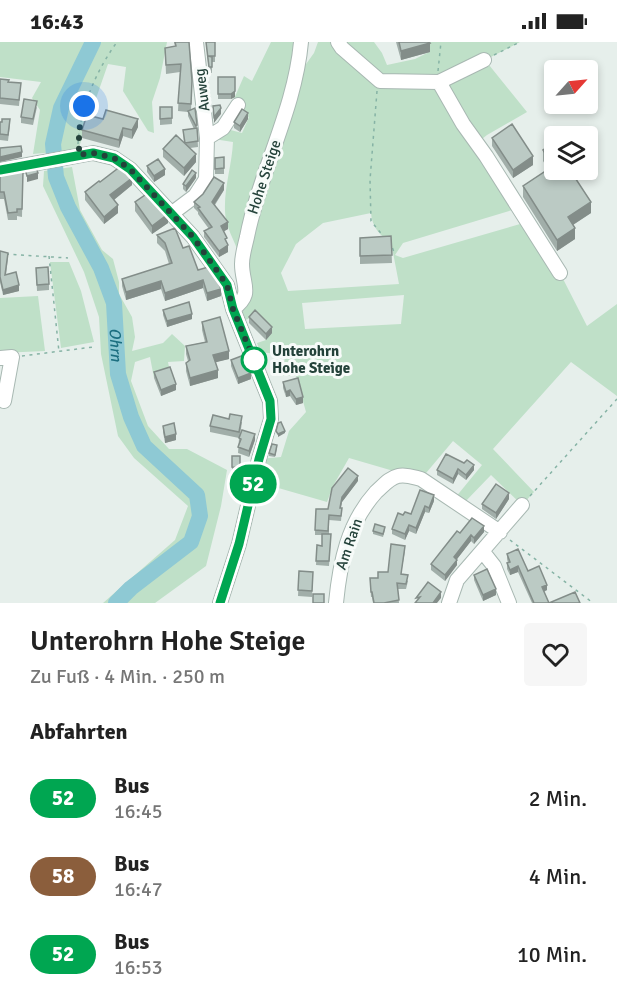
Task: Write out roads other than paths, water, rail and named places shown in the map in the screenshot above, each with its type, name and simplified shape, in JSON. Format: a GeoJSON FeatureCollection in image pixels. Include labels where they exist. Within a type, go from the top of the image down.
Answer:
{"type":"FeatureCollection","features":[{"type":"Feature","properties":{"kind":"street","name":"Auweg"},"geometry":{"type":"LineString","coordinates":[[171,214],[195,196],[206,179],[207,138],[196,42]]}},
{"type":"Feature","properties":{"kind":"street","name":"Hohe Steige"},"geometry":{"type":"LineString","coordinates":[[233,309],[243,302],[246,295],[242,263],[253,206],[291,96],[299,66],[301,42]]}},
{"type":"Feature","properties":{"kind":"street"},"geometry":{"type":"LineString","coordinates":[[338,42],[380,81],[439,82],[484,60]]}},
{"type":"Feature","properties":{"kind":"street"},"geometry":{"type":"LineString","coordinates":[[439,82],[463,124],[486,156],[560,273]]}},
{"type":"Feature","properties":{"kind":"street","name":"Auweg"},"geometry":{"type":"LineString","coordinates":[[207,138],[223,128],[238,105]]}},
{"type":"Feature","properties":{"kind":"street"},"geometry":{"type":"LineString","coordinates":[[0,170],[93,153],[114,158],[130,169],[193,237],[227,285],[233,309],[270,401],[271,419],[239,544],[220,603]]}},
{"type":"Feature","properties":{"kind":"street"},"geometry":{"type":"LineString","coordinates":[[4,401],[6,358]]}},
{"type":"Feature","properties":{"kind":"street","name":"Am Rain"},"geometry":{"type":"LineString","coordinates":[[336,603],[339,575],[349,536],[362,508],[386,482],[397,476],[408,475],[421,479],[500,532]]}},
{"type":"Feature","properties":{"kind":"street"},"geometry":{"type":"LineString","coordinates":[[449,603],[457,580],[522,506]]}},
{"type":"Feature","properties":{"kind":"street"},"geometry":{"type":"LineString","coordinates":[[483,552],[494,566],[509,603]]}},
{"type":"Feature","properties":{"kind":"waterway","name":"Ohrn"},"geometry":{"type":"LineString","coordinates":[[93,42],[61,108],[53,144],[56,177],[68,207],[101,268],[114,303],[118,374],[131,417],[144,446],[197,495],[200,516],[191,542],[131,588],[116,603]]}},
{"type":"Feature","properties":{"kind":"place","name":"Unterohrn Hohe Steige"},"geometry":{"type":"Point","coordinates":[254,360]}}]}
